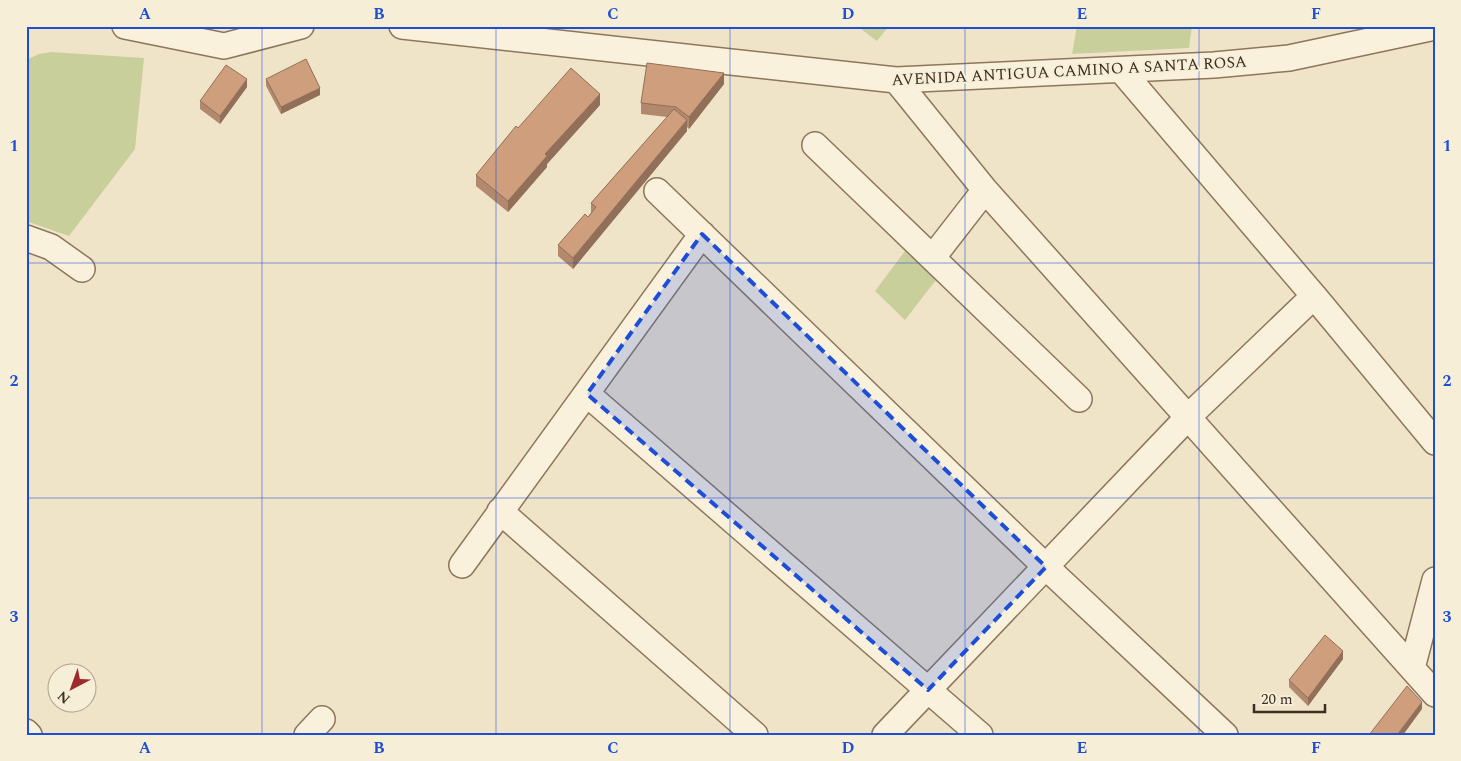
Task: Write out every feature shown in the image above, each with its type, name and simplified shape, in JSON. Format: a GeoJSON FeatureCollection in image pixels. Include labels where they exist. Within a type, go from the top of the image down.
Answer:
{"type":"FeatureCollection","features":[{"type":"Feature","properties":{"kind":"street"},"geometry":{"type":"LineString","coordinates":[[125,26],[224,46],[301,26]]}},
{"type":"Feature","properties":{"kind":"street","name":"AVENIDA ANTIGUA CAMINO A SANTA ROSA"},"geometry":{"type":"LineString","coordinates":[[402,26],[896,80],[1214,65],[1289,58],[1435,27]]}},
{"type":"Feature","properties":{"kind":"street"},"geometry":{"type":"LineString","coordinates":[[1121,70],[1314,296],[1435,442]]}},
{"type":"Feature","properties":{"kind":"street"},"geometry":{"type":"LineString","coordinates":[[896,80],[985,190],[1189,416],[1286,530],[1435,694]]}},
{"type":"Feature","properties":{"kind":"street"},"geometry":{"type":"LineString","coordinates":[[815,145],[933,256],[1079,399]]}},
{"type":"Feature","properties":{"kind":"street"},"geometry":{"type":"LineString","coordinates":[[933,256],[985,190]]}},
{"type":"Feature","properties":{"kind":"street"},"geometry":{"type":"LineString","coordinates":[[657,191],[1046,567],[1225,735]]}},
{"type":"Feature","properties":{"kind":"street"},"geometry":{"type":"LineString","coordinates":[[462,565],[702,234]]}},
{"type":"Feature","properties":{"kind":"street"},"geometry":{"type":"LineString","coordinates":[[26,238],[51,247],[82,269]]}},
{"type":"Feature","properties":{"kind":"street"},"geometry":{"type":"LineString","coordinates":[[885,735],[1189,416],[1314,296]]}},
{"type":"Feature","properties":{"kind":"street"},"geometry":{"type":"LineString","coordinates":[[587,394],[980,735]]}},
{"type":"Feature","properties":{"kind":"street"},"geometry":{"type":"LineString","coordinates":[[500,512],[755,735]]}},
{"type":"Feature","properties":{"kind":"street"},"geometry":{"type":"LineString","coordinates":[[1412,668],[1435,580]]}},
{"type":"Feature","properties":{"kind":"street"},"geometry":{"type":"LineString","coordinates":[[26,732],[29,735]]}},
{"type":"Feature","properties":{"kind":"highlighted area"},"geometry":{"type":"Polygon","coordinates":[[[702,234],[1046,567],[928,690],[587,394],[702,234]]]}},
{"type":"Feature","properties":{"kind":"green space"},"geometry":{"type":"Polygon","coordinates":[[[857,26],[889,26],[877,41],[857,26]]]}},
{"type":"Feature","properties":{"kind":"green space"},"geometry":{"type":"Polygon","coordinates":[[[1077,26],[1192,26],[1189,48],[1072,54],[1077,26]]]}},
{"type":"Feature","properties":{"kind":"green space"},"geometry":{"type":"Polygon","coordinates":[[[51,52],[144,58],[135,149],[69,236],[26,221],[26,60],[39,54],[51,52]]]}},
{"type":"Feature","properties":{"kind":"green space"},"geometry":{"type":"Polygon","coordinates":[[[905,251],[936,280],[905,320],[875,291],[905,251]]]}},
{"type":"Feature","properties":{"kind":"building"},"geometry":{"type":"Polygon","coordinates":[[[306,59],[320,88],[281,107],[266,79],[306,59]]]}},
{"type":"Feature","properties":{"kind":"building"},"geometry":{"type":"Polygon","coordinates":[[[647,63],[724,73],[689,117],[676,107],[641,103],[647,63]]]}},
{"type":"Feature","properties":{"kind":"building"},"geometry":{"type":"Polygon","coordinates":[[[226,65],[247,79],[220,116],[200,101],[226,65]]]}},
{"type":"Feature","properties":{"kind":"building"},"geometry":{"type":"Polygon","coordinates":[[[571,68],[600,94],[545,154],[547,156],[508,201],[476,175],[516,126],[518,128],[571,68]]]}},
{"type":"Feature","properties":{"kind":"building"},"geometry":{"type":"Polygon","coordinates":[[[674,109],[687,120],[573,258],[558,245],[585,214],[588,217],[596,207],[591,203],[674,109]]]}},
{"type":"Feature","properties":{"kind":"building"},"geometry":{"type":"Polygon","coordinates":[[[1325,635],[1343,651],[1308,698],[1289,680],[1325,635]]]}},
{"type":"Feature","properties":{"kind":"building"},"geometry":{"type":"Polygon","coordinates":[[[1407,686],[1422,702],[1397,735],[1369,735],[1407,686]]]}}]}
